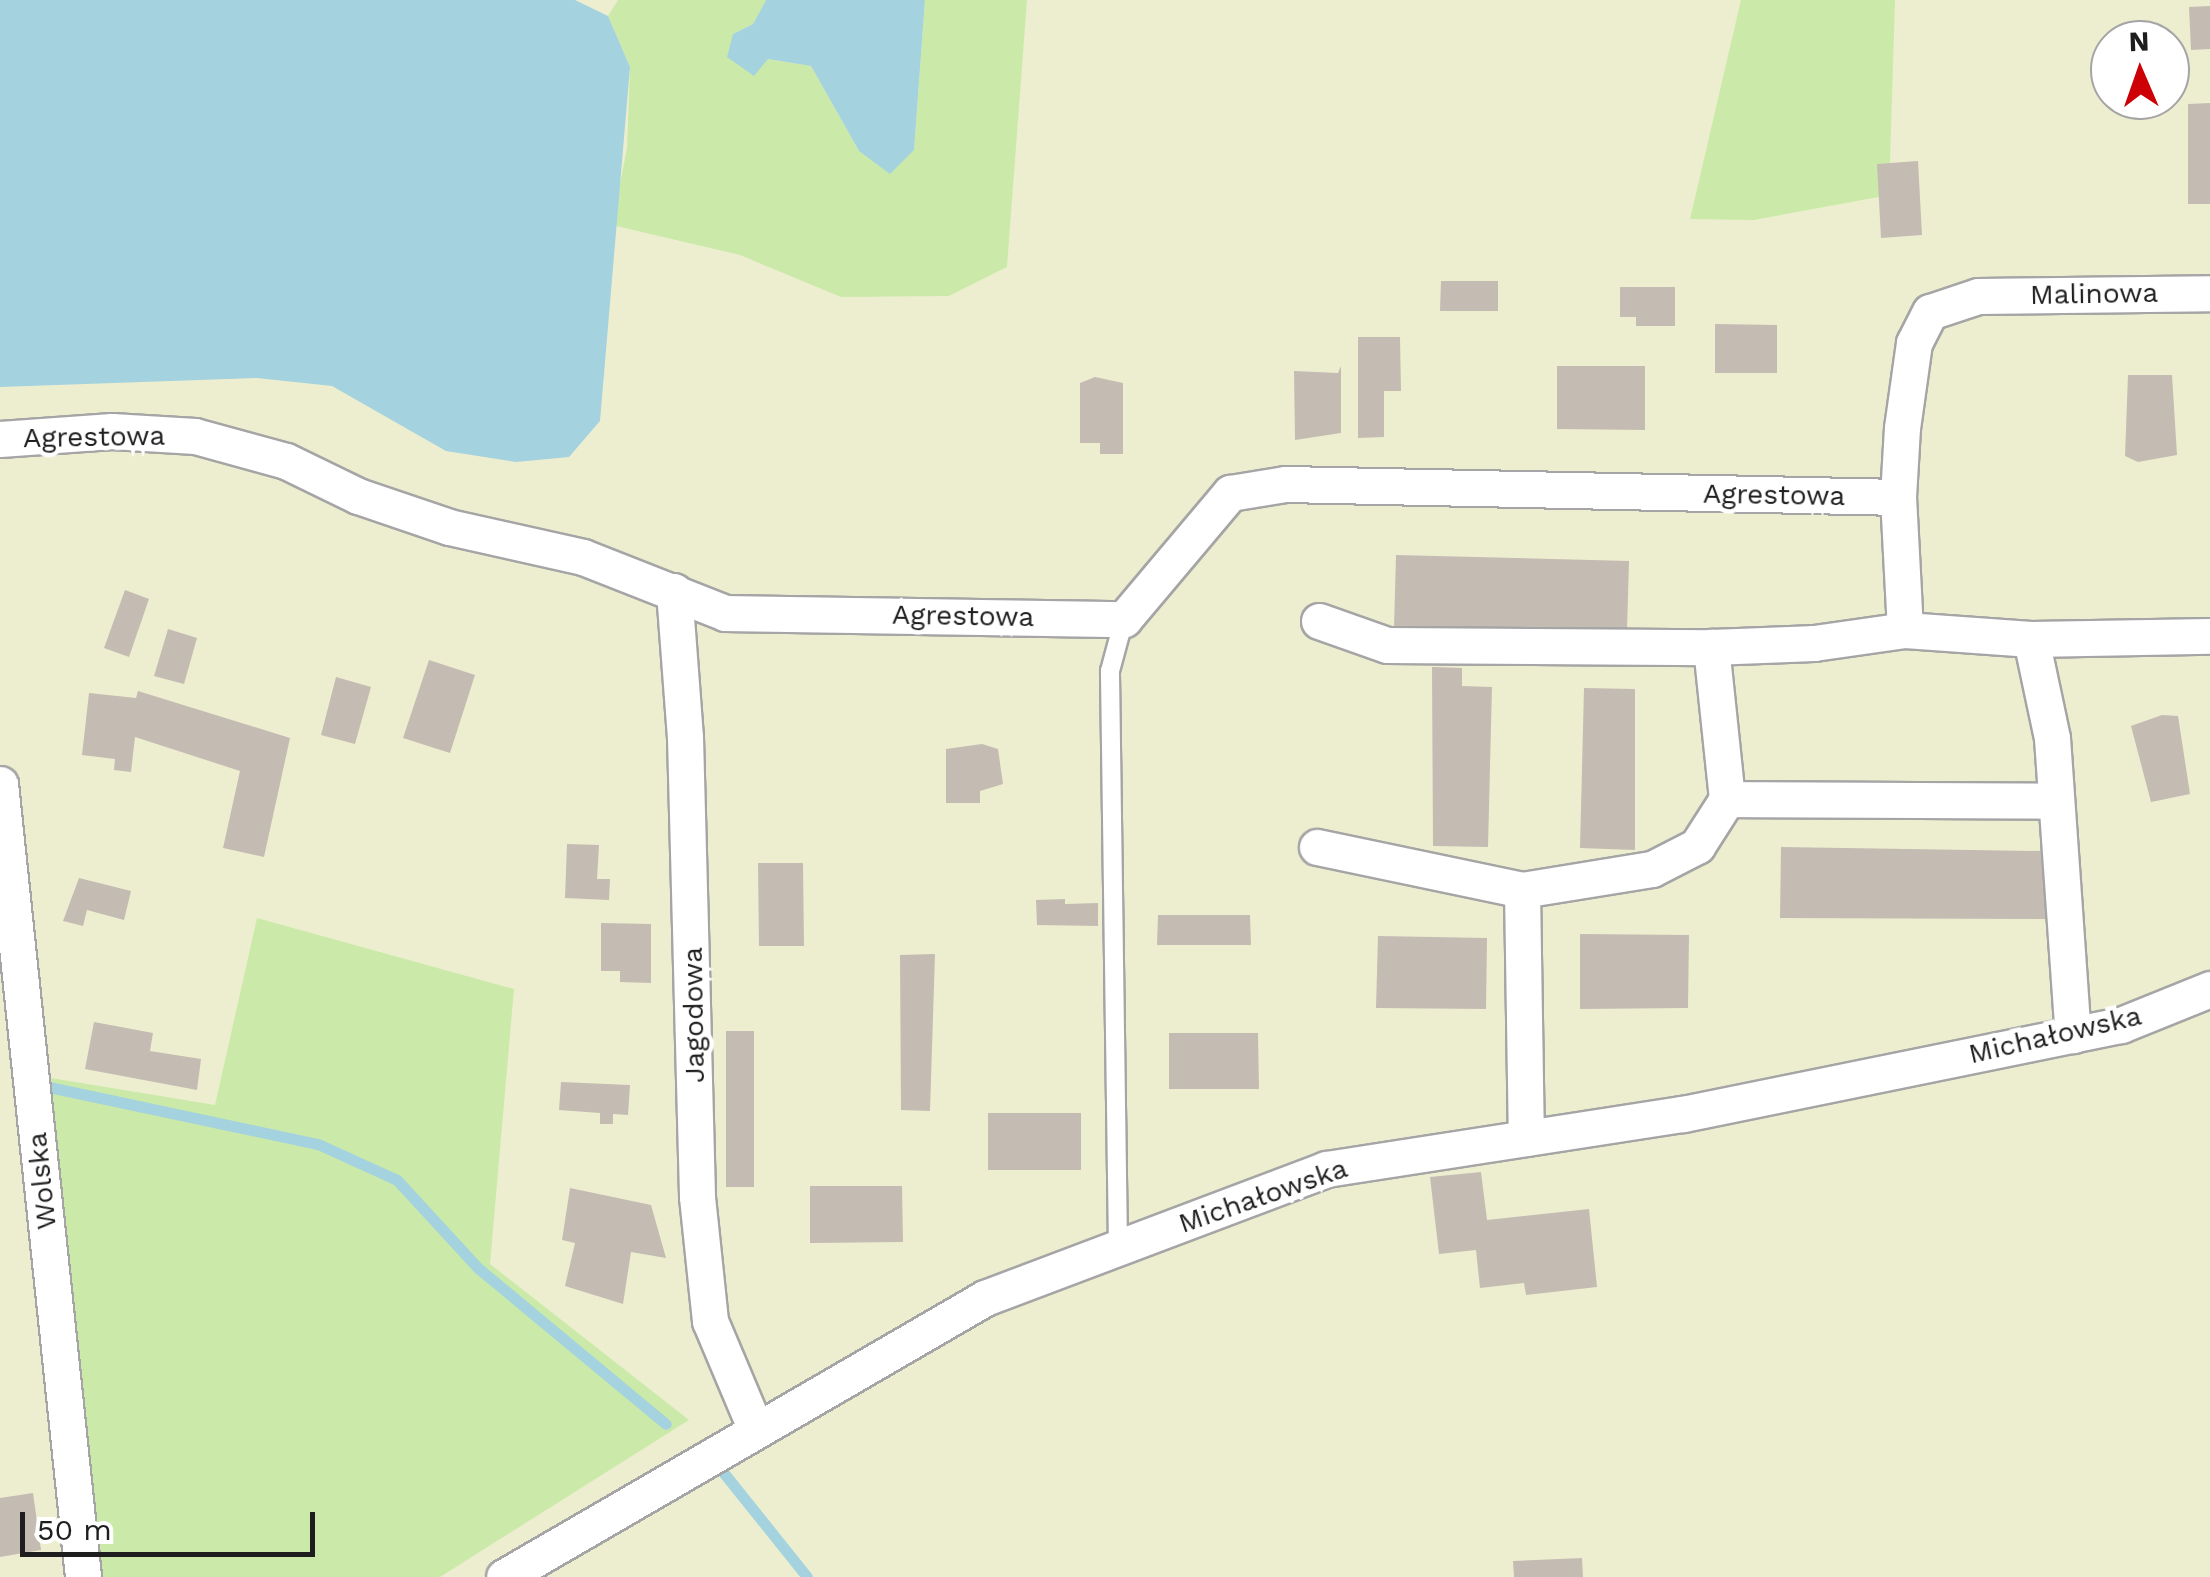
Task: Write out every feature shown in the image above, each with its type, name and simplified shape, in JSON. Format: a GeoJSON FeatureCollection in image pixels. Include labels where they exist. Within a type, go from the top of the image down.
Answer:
{"type":"FeatureCollection","features":[{"type":"Feature","properties":{"kind":"street","name":"Malinowa"},"geometry":{"type":"LineString","coordinates":[[1898,498],[1914,343],[1930,312],[1978,296],[2210,293]]}},
{"type":"Feature","properties":{"kind":"street","name":"Agrestowa"},"geometry":{"type":"LineString","coordinates":[[0,439],[112,430],[196,436],[286,460],[358,496],[449,527],[583,557],[725,612],[1124,619],[1230,493],[1285,484],[1898,498]]}},
{"type":"Feature","properties":{"kind":"street"},"geometry":{"type":"LineString","coordinates":[[1898,498],[1905,630]]}},
{"type":"Feature","properties":{"kind":"street","name":"Jagodowa"},"geometry":{"type":"LineString","coordinates":[[674,591],[685,737],[697,1197],[710,1321],[756,1430]]}},
{"type":"Feature","properties":{"kind":"street"},"geometry":{"type":"LineString","coordinates":[[1319,621],[1387,644],[1711,647],[1814,644],[1905,630],[2031,639],[2210,636]]}},
{"type":"Feature","properties":{"kind":"street"},"geometry":{"type":"LineString","coordinates":[[2031,639],[2052,738],[2073,1035]]}},
{"type":"Feature","properties":{"kind":"street"},"geometry":{"type":"LineString","coordinates":[[1317,847],[1522,890],[1652,869],[1697,846],[1727,799],[1711,647]]}},
{"type":"Feature","properties":{"kind":"street","name":"Wolska"},"geometry":{"type":"LineString","coordinates":[[0,784],[84,1577]]}},
{"type":"Feature","properties":{"kind":"street"},"geometry":{"type":"LineString","coordinates":[[1727,799],[2056,801]]}},
{"type":"Feature","properties":{"kind":"street"},"geometry":{"type":"LineString","coordinates":[[1522,890],[1526,1138]]}},
{"type":"Feature","properties":{"kind":"street","name":"Michałowska"},"geometry":{"type":"LineString","coordinates":[[504,1577],[985,1298],[1326,1169],[1526,1138],[2073,1035],[2121,1025],[2210,989]]}},
{"type":"Feature","properties":{"kind":"lane"},"geometry":{"type":"LineString","coordinates":[[1118,1247],[1110,671],[1124,619]]}},
{"type":"Feature","properties":{"kind":"green space"},"geometry":{"type":"Polygon","coordinates":[[[0,0],[2210,0],[2210,1577],[0,1577],[0,0]]]}},
{"type":"Feature","properties":{"kind":"green space"},"geometry":{"type":"Polygon","coordinates":[[[618,0],[766,0],[753,24],[733,34],[768,59],[811,66],[859,151],[914,150],[925,0],[1027,0],[1007,267],[949,296],[841,297],[740,255],[612,225],[627,148],[630,67],[608,16],[618,0]]]}},
{"type":"Feature","properties":{"kind":"green space"},"geometry":{"type":"Polygon","coordinates":[[[1741,0],[1895,0],[1889,195],[1754,220],[1690,219],[1741,0]]]}},
{"type":"Feature","properties":{"kind":"green space"},"geometry":{"type":"Polygon","coordinates":[[[257,918],[514,989],[490,1264],[689,1420],[440,1577],[98,1577],[51,1078],[215,1105],[257,918]]]}},
{"type":"Feature","properties":{"kind":"water"},"geometry":{"type":"Polygon","coordinates":[[[0,0],[575,0],[608,16],[630,67],[600,421],[569,457],[516,462],[446,451],[332,386],[257,378],[0,387],[0,0]]]}},
{"type":"Feature","properties":{"kind":"water"},"geometry":{"type":"Polygon","coordinates":[[[766,0],[925,0],[914,150],[890,174],[859,151],[811,66],[768,59],[754,76],[727,57],[733,34],[753,24],[766,0]]]}},
{"type":"Feature","properties":{"kind":"building"},"geometry":{"type":"Polygon","coordinates":[[[2210,6],[2210,49],[2191,50],[2189,7],[2210,6]]]}},
{"type":"Feature","properties":{"kind":"building"},"geometry":{"type":"Polygon","coordinates":[[[2210,103],[2210,204],[2188,204],[2190,104],[2210,103]]]}},
{"type":"Feature","properties":{"kind":"building"},"geometry":{"type":"Polygon","coordinates":[[[1918,161],[1922,235],[1881,238],[1877,164],[1918,161]]]}},
{"type":"Feature","properties":{"kind":"building"},"geometry":{"type":"Polygon","coordinates":[[[1441,281],[1498,281],[1498,311],[1440,311],[1441,281]]]}},
{"type":"Feature","properties":{"kind":"building"},"geometry":{"type":"Polygon","coordinates":[[[1620,287],[1675,287],[1675,326],[1636,326],[1636,317],[1620,317],[1620,287]]]}},
{"type":"Feature","properties":{"kind":"building"},"geometry":{"type":"Polygon","coordinates":[[[1715,324],[1777,325],[1777,373],[1715,373],[1715,324]]]}},
{"type":"Feature","properties":{"kind":"building"},"geometry":{"type":"Polygon","coordinates":[[[1358,337],[1400,337],[1401,391],[1384,391],[1384,437],[1358,438],[1358,337]]]}},
{"type":"Feature","properties":{"kind":"building"},"geometry":{"type":"Polygon","coordinates":[[[1341,366],[1341,433],[1295,440],[1294,371],[1338,373],[1341,366]]]}},
{"type":"Feature","properties":{"kind":"building"},"geometry":{"type":"Polygon","coordinates":[[[1557,366],[1645,366],[1645,430],[1557,429],[1557,366]]]}},
{"type":"Feature","properties":{"kind":"building"},"geometry":{"type":"Polygon","coordinates":[[[2128,375],[2172,375],[2177,455],[2138,462],[2125,456],[2128,375]]]}},
{"type":"Feature","properties":{"kind":"building"},"geometry":{"type":"Polygon","coordinates":[[[1095,377],[1123,383],[1123,454],[1100,454],[1100,443],[1080,443],[1080,383],[1095,377]]]}},
{"type":"Feature","properties":{"kind":"building"},"geometry":{"type":"Polygon","coordinates":[[[1396,555],[1629,561],[1627,630],[1394,628],[1396,555]]]}},
{"type":"Feature","properties":{"kind":"building"},"geometry":{"type":"Polygon","coordinates":[[[125,590],[149,599],[129,657],[104,648],[125,590]]]}},
{"type":"Feature","properties":{"kind":"building"},"geometry":{"type":"Polygon","coordinates":[[[168,629],[197,638],[184,684],[154,676],[168,629]]]}},
{"type":"Feature","properties":{"kind":"building"},"geometry":{"type":"Polygon","coordinates":[[[429,660],[475,675],[450,753],[403,738],[429,660]]]}},
{"type":"Feature","properties":{"kind":"building"},"geometry":{"type":"Polygon","coordinates":[[[1432,667],[1462,668],[1462,686],[1492,687],[1488,847],[1433,846],[1432,667]]]}},
{"type":"Feature","properties":{"kind":"building"},"geometry":{"type":"Polygon","coordinates":[[[336,677],[371,687],[355,744],[321,735],[336,677]]]}},
{"type":"Feature","properties":{"kind":"building"},"geometry":{"type":"Polygon","coordinates":[[[1584,688],[1635,689],[1635,850],[1580,848],[1584,688]]]}},
{"type":"Feature","properties":{"kind":"building"},"geometry":{"type":"Polygon","coordinates":[[[138,691],[290,738],[264,857],[223,848],[240,771],[135,737],[131,772],[114,770],[115,759],[82,755],[89,693],[136,698],[138,691]]]}},
{"type":"Feature","properties":{"kind":"building"},"geometry":{"type":"Polygon","coordinates":[[[2162,715],[2178,716],[2190,794],[2151,802],[2131,726],[2162,715]]]}},
{"type":"Feature","properties":{"kind":"building"},"geometry":{"type":"Polygon","coordinates":[[[982,744],[998,749],[1003,784],[980,791],[980,803],[946,803],[946,749],[982,744]]]}},
{"type":"Feature","properties":{"kind":"building"},"geometry":{"type":"Polygon","coordinates":[[[567,844],[599,845],[597,879],[610,879],[609,900],[565,898],[567,844]]]}},
{"type":"Feature","properties":{"kind":"building"},"geometry":{"type":"Polygon","coordinates":[[[1781,847],[2042,851],[2049,919],[1780,918],[1781,847]]]}},
{"type":"Feature","properties":{"kind":"building"},"geometry":{"type":"Polygon","coordinates":[[[758,863],[803,863],[804,946],[759,946],[758,863]]]}},
{"type":"Feature","properties":{"kind":"building"},"geometry":{"type":"Polygon","coordinates":[[[79,878],[131,891],[124,920],[87,910],[83,926],[63,921],[79,878]]]}},
{"type":"Feature","properties":{"kind":"building"},"geometry":{"type":"Polygon","coordinates":[[[1065,899],[1065,904],[1098,903],[1098,926],[1037,925],[1036,900],[1065,899]]]}},
{"type":"Feature","properties":{"kind":"building"},"geometry":{"type":"Polygon","coordinates":[[[1158,915],[1250,915],[1251,945],[1157,945],[1158,915]]]}},
{"type":"Feature","properties":{"kind":"building"},"geometry":{"type":"Polygon","coordinates":[[[601,923],[651,924],[651,983],[620,982],[620,971],[601,971],[601,923]]]}},
{"type":"Feature","properties":{"kind":"building"},"geometry":{"type":"Polygon","coordinates":[[[1580,934],[1689,935],[1688,1008],[1580,1009],[1580,934]]]}},
{"type":"Feature","properties":{"kind":"building"},"geometry":{"type":"Polygon","coordinates":[[[1378,936],[1487,938],[1486,1009],[1376,1008],[1378,936]]]}},
{"type":"Feature","properties":{"kind":"building"},"geometry":{"type":"Polygon","coordinates":[[[935,954],[930,1111],[901,1110],[900,955],[935,954]]]}},
{"type":"Feature","properties":{"kind":"building"},"geometry":{"type":"Polygon","coordinates":[[[94,1022],[153,1033],[150,1051],[201,1059],[197,1090],[85,1069],[94,1022]]]}},
{"type":"Feature","properties":{"kind":"building"},"geometry":{"type":"Polygon","coordinates":[[[726,1031],[754,1031],[754,1187],[726,1187],[726,1031]]]}},
{"type":"Feature","properties":{"kind":"building"},"geometry":{"type":"Polygon","coordinates":[[[1169,1033],[1258,1033],[1259,1089],[1169,1089],[1169,1033]]]}},
{"type":"Feature","properties":{"kind":"building"},"geometry":{"type":"Polygon","coordinates":[[[561,1082],[630,1085],[628,1115],[613,1114],[613,1124],[600,1124],[600,1113],[559,1110],[561,1082]]]}},
{"type":"Feature","properties":{"kind":"building"},"geometry":{"type":"Polygon","coordinates":[[[988,1113],[1081,1113],[1081,1170],[988,1170],[988,1113]]]}},
{"type":"Feature","properties":{"kind":"building"},"geometry":{"type":"Polygon","coordinates":[[[1481,1172],[1487,1220],[1589,1209],[1597,1287],[1526,1295],[1524,1283],[1480,1288],[1476,1250],[1439,1254],[1430,1177],[1481,1172]]]}},
{"type":"Feature","properties":{"kind":"building"},"geometry":{"type":"Polygon","coordinates":[[[810,1186],[902,1186],[903,1242],[810,1243],[810,1186]]]}},
{"type":"Feature","properties":{"kind":"building"},"geometry":{"type":"Polygon","coordinates":[[[570,1188],[651,1205],[666,1258],[631,1252],[623,1304],[565,1286],[575,1243],[562,1240],[570,1188]]]}},
{"type":"Feature","properties":{"kind":"building"},"geometry":{"type":"Polygon","coordinates":[[[33,1493],[41,1550],[0,1557],[0,1498],[33,1493]]]}},
{"type":"Feature","properties":{"kind":"building"},"geometry":{"type":"Polygon","coordinates":[[[1582,1558],[1583,1577],[1514,1577],[1513,1561],[1582,1558]]]}},
{"type":"Feature","properties":{"kind":"waterway"},"geometry":{"type":"LineString","coordinates":[[49,1087],[318,1144],[397,1180],[478,1268],[666,1424]]}},
{"type":"Feature","properties":{"kind":"waterway"},"geometry":{"type":"LineString","coordinates":[[723,1472],[807,1577]]}}]}
